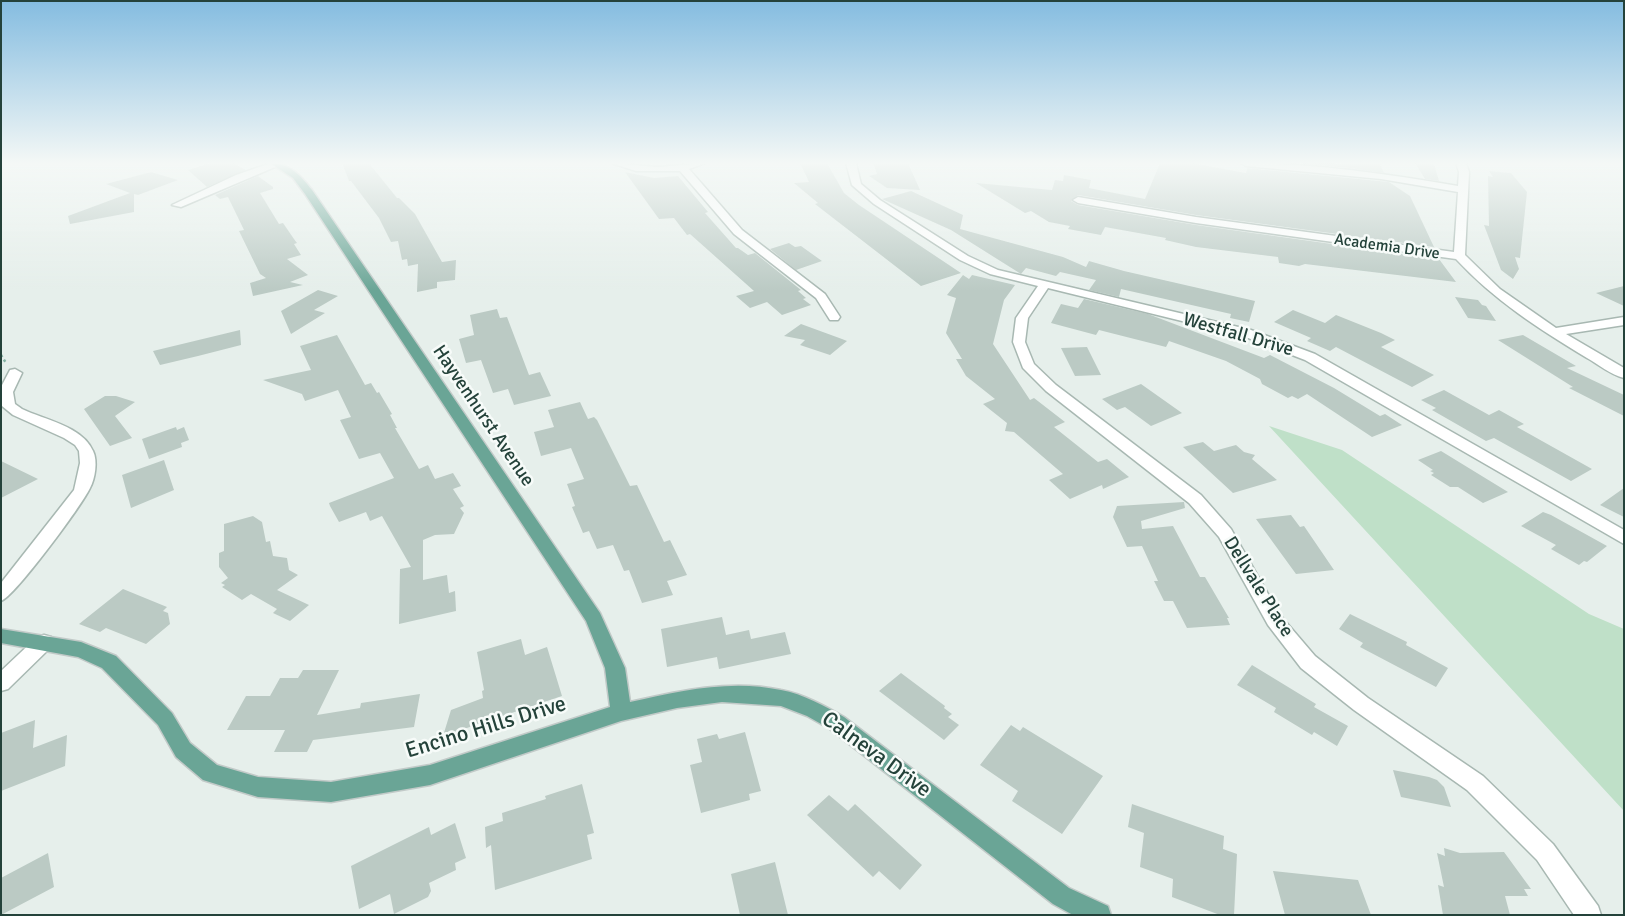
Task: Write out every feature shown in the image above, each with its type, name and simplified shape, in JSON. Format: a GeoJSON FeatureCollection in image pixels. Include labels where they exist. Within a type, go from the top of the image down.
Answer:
{"type":"FeatureCollection","features":[{"type":"Feature","properties":{"kind":"main road","name":"Hayvenhurst Avenue"},"geometry":{"type":"LineString","coordinates":[[317,206],[594,618],[615,668],[621,712]]}},
{"type":"Feature","properties":{"kind":"main road","name":"Encino Hills Drive"},"geometry":{"type":"LineString","coordinates":[[1,636],[44,642],[81,650],[108,662],[165,718],[183,750],[211,773],[258,787],[331,792],[430,775],[621,712]]}},
{"type":"Feature","properties":{"kind":"main road","name":"Calneva Drive"},"geometry":{"type":"LineString","coordinates":[[621,712],[677,700],[722,694],[781,698],[814,710],[871,747],[1011,859],[1061,896],[1099,915]]}},
{"type":"Feature","properties":{"kind":"street"},"geometry":{"type":"LineString","coordinates":[[715,206],[738,232],[821,296],[834,317]]}},
{"type":"Feature","properties":{"kind":"street","name":"Westfall Drive"},"geometry":{"type":"LineString","coordinates":[[883,206],[964,258],[994,272],[1246,333],[1310,357],[1624,538]]}},
{"type":"Feature","properties":{"kind":"street","name":"Academia Drive"},"geometry":{"type":"LineString","coordinates":[[1112,206],[1196,220],[1459,256]]}},
{"type":"Feature","properties":{"kind":"street"},"geometry":{"type":"LineString","coordinates":[[1461,206],[1459,256],[1496,292],[1524,313],[1624,374]]}},
{"type":"Feature","properties":{"kind":"street","name":"Dellvale Place"},"geometry":{"type":"LineString","coordinates":[[1044,285],[1022,318],[1019,342],[1028,364],[1051,388],[1195,499],[1225,533],[1274,620],[1308,662],[1361,704],[1475,783],[1546,852],[1589,915]]}},
{"type":"Feature","properties":{"kind":"street"},"geometry":{"type":"LineString","coordinates":[[1555,332],[1624,321]]}},
{"type":"Feature","properties":{"kind":"street"},"geometry":{"type":"LineString","coordinates":[[1,594],[27,564],[84,485],[87,462],[86,450],[72,436],[11,407],[7,402],[6,396],[15,373]]}},
{"type":"Feature","properties":{"kind":"street"},"geometry":{"type":"LineString","coordinates":[[1,683],[44,642]]}},
{"type":"Feature","properties":{"kind":"green space"},"geometry":{"type":"Polygon","coordinates":[[[1269,426],[1342,450],[1589,614],[1624,629],[1624,811],[1269,426]]]}},
{"type":"Feature","properties":{"kind":"building"},"geometry":{"type":"Polygon","coordinates":[[[96,206],[134,206],[134,212],[70,224],[68,216],[96,206]]]}},
{"type":"Feature","properties":{"kind":"building"},"geometry":{"type":"Polygon","coordinates":[[[232,206],[268,206],[279,224],[283,223],[297,243],[294,244],[301,255],[287,259],[308,275],[290,282],[303,285],[253,296],[250,283],[266,278],[260,274],[239,231],[244,230],[232,206]]]}},
{"type":"Feature","properties":{"kind":"building"},"geometry":{"type":"Polygon","coordinates":[[[370,206],[407,206],[415,214],[442,262],[456,260],[455,280],[437,282],[437,288],[417,292],[418,264],[408,266],[407,259],[402,260],[398,241],[391,242],[379,218],[370,206]]]}},
{"type":"Feature","properties":{"kind":"building"},"geometry":{"type":"Polygon","coordinates":[[[649,206],[703,206],[708,212],[705,213],[736,248],[748,255],[755,253],[801,290],[798,291],[806,298],[803,299],[811,305],[782,315],[767,302],[750,308],[736,296],[754,291],[690,234],[687,235],[674,218],[659,219],[649,206]]]}},
{"type":"Feature","properties":{"kind":"building"},"geometry":{"type":"Polygon","coordinates":[[[817,206],[860,206],[961,273],[921,286],[817,206]]]}},
{"type":"Feature","properties":{"kind":"building"},"geometry":{"type":"Polygon","coordinates":[[[897,206],[943,206],[963,215],[960,229],[1063,257],[1086,267],[1089,261],[1124,271],[1255,301],[1249,322],[1230,318],[1231,314],[1121,289],[1119,297],[1089,290],[1096,280],[1060,272],[1056,276],[1026,268],[1021,274],[951,230],[897,206]]]}},
{"type":"Feature","properties":{"kind":"building"},"geometry":{"type":"Polygon","coordinates":[[[1013,206],[1082,206],[1196,225],[1439,259],[1456,282],[1305,264],[1299,266],[1279,263],[1278,257],[1196,247],[1165,240],[1166,238],[1105,227],[1101,235],[1068,229],[1070,226],[1049,222],[1031,211],[1025,213],[1013,206]]]}},
{"type":"Feature","properties":{"kind":"building"},"geometry":{"type":"Polygon","coordinates":[[[1141,206],[1415,206],[1434,247],[1196,215],[1141,206]]]}},
{"type":"Feature","properties":{"kind":"building"},"geometry":{"type":"Polygon","coordinates":[[[1489,206],[1526,206],[1520,258],[1515,257],[1519,269],[1513,279],[1501,270],[1484,225],[1489,226],[1489,206]]]}},
{"type":"Feature","properties":{"kind":"building"},"geometry":{"type":"Polygon","coordinates":[[[789,243],[795,247],[801,246],[822,261],[796,270],[770,249],[789,243]]]}},
{"type":"Feature","properties":{"kind":"building"},"geometry":{"type":"Polygon","coordinates":[[[963,275],[969,279],[972,275],[1015,285],[1004,300],[993,344],[1030,400],[1034,398],[1065,422],[1054,427],[1098,462],[1107,459],[1129,477],[1103,489],[1102,485],[1070,499],[1049,480],[1063,474],[1014,432],[1005,431],[1007,423],[983,404],[995,399],[966,376],[956,359],[962,359],[946,333],[956,298],[947,295],[963,275]]]}},
{"type":"Feature","properties":{"kind":"building"},"geometry":{"type":"Polygon","coordinates":[[[1624,286],[1624,306],[1596,293],[1624,286]]]}},
{"type":"Feature","properties":{"kind":"building"},"geometry":{"type":"Polygon","coordinates":[[[318,290],[338,296],[314,310],[325,313],[291,334],[281,311],[318,290]]]}},
{"type":"Feature","properties":{"kind":"building"},"geometry":{"type":"Polygon","coordinates":[[[1455,297],[1478,300],[1482,305],[1486,306],[1496,321],[1468,318],[1455,297]]]}},
{"type":"Feature","properties":{"kind":"building"},"geometry":{"type":"Polygon","coordinates":[[[1084,299],[1148,314],[1264,358],[1270,355],[1334,388],[1380,416],[1385,414],[1402,425],[1372,437],[1307,394],[1298,399],[1292,396],[1288,398],[1262,384],[1260,379],[1226,361],[1169,341],[1166,347],[1099,330],[1096,335],[1051,323],[1061,304],[1078,308],[1084,299]]]}},
{"type":"Feature","properties":{"kind":"building"},"geometry":{"type":"Polygon","coordinates":[[[497,309],[500,318],[507,317],[529,375],[540,372],[551,396],[514,405],[508,389],[493,393],[481,360],[466,363],[459,339],[474,335],[470,315],[497,309]]]}},
{"type":"Feature","properties":{"kind":"building"},"geometry":{"type":"Polygon","coordinates":[[[1293,310],[1325,323],[1336,315],[1381,333],[1395,340],[1381,347],[1434,375],[1412,387],[1336,347],[1330,351],[1307,341],[1311,338],[1274,322],[1293,310]]]}},
{"type":"Feature","properties":{"kind":"building"},"geometry":{"type":"Polygon","coordinates":[[[801,324],[847,341],[830,355],[800,345],[805,340],[784,336],[801,324]]]}},
{"type":"Feature","properties":{"kind":"building"},"geometry":{"type":"Polygon","coordinates":[[[240,330],[241,345],[198,356],[160,365],[153,351],[240,330]]]}},
{"type":"Feature","properties":{"kind":"building"},"geometry":{"type":"Polygon","coordinates":[[[337,335],[365,385],[371,383],[377,393],[379,392],[392,414],[390,415],[397,428],[395,428],[419,469],[428,465],[435,479],[453,473],[461,486],[453,489],[464,506],[460,508],[464,513],[454,534],[435,535],[423,540],[423,580],[447,575],[449,593],[455,591],[456,611],[399,624],[400,569],[411,567],[382,516],[370,521],[366,512],[339,522],[329,503],[394,478],[380,453],[359,459],[340,420],[351,417],[338,390],[305,401],[302,394],[263,380],[311,370],[300,346],[337,335]]]}},
{"type":"Feature","properties":{"kind":"building"},"geometry":{"type":"Polygon","coordinates":[[[1523,335],[1576,366],[1567,368],[1624,395],[1624,416],[1569,388],[1573,387],[1498,340],[1523,335]]]}},
{"type":"Feature","properties":{"kind":"building"},"geometry":{"type":"Polygon","coordinates":[[[1087,347],[1101,375],[1075,376],[1061,348],[1087,347]]]}},
{"type":"Feature","properties":{"kind":"building"},"geometry":{"type":"Polygon","coordinates":[[[1141,384],[1182,413],[1151,426],[1125,407],[1117,410],[1102,399],[1141,384]]]}},
{"type":"Feature","properties":{"kind":"building"},"geometry":{"type":"Polygon","coordinates":[[[1444,390],[1489,415],[1499,410],[1524,424],[1517,427],[1592,469],[1571,481],[1494,438],[1486,441],[1432,410],[1436,408],[1421,400],[1444,390]]]}},
{"type":"Feature","properties":{"kind":"building"},"geometry":{"type":"Polygon","coordinates":[[[105,396],[116,396],[135,402],[115,416],[132,438],[110,446],[84,409],[105,396]]]}},
{"type":"Feature","properties":{"kind":"building"},"geometry":{"type":"Polygon","coordinates":[[[580,402],[588,419],[594,417],[597,420],[630,486],[637,485],[664,542],[670,540],[687,575],[667,581],[673,595],[642,603],[629,570],[624,571],[613,545],[597,549],[589,531],[583,533],[572,507],[575,506],[567,484],[584,479],[571,448],[541,456],[534,432],[554,427],[548,410],[580,402]]]}},
{"type":"Feature","properties":{"kind":"building"},"geometry":{"type":"Polygon","coordinates":[[[176,427],[177,430],[184,427],[189,440],[181,443],[182,447],[149,459],[142,439],[176,427]]]}},
{"type":"Feature","properties":{"kind":"building"},"geometry":{"type":"Polygon","coordinates":[[[1203,442],[1214,451],[1236,445],[1244,452],[1255,455],[1252,459],[1277,480],[1233,493],[1183,447],[1203,442]]]}},
{"type":"Feature","properties":{"kind":"building"},"geometry":{"type":"Polygon","coordinates":[[[1441,451],[1508,492],[1483,503],[1458,487],[1450,487],[1431,475],[1434,473],[1430,471],[1433,470],[1418,460],[1441,451]]]}},
{"type":"Feature","properties":{"kind":"building"},"geometry":{"type":"Polygon","coordinates":[[[164,460],[174,490],[131,508],[122,475],[164,460]]]}},
{"type":"Feature","properties":{"kind":"building"},"geometry":{"type":"Polygon","coordinates":[[[1,461],[38,479],[1,498],[1,461]]]}},
{"type":"Feature","properties":{"kind":"building"},"geometry":{"type":"Polygon","coordinates":[[[1624,488],[1624,517],[1600,505],[1624,488]]]}},
{"type":"Feature","properties":{"kind":"building"},"geometry":{"type":"Polygon","coordinates":[[[1184,502],[1185,508],[1141,521],[1142,529],[1173,526],[1200,577],[1205,577],[1229,618],[1227,618],[1230,625],[1187,628],[1173,601],[1164,601],[1154,581],[1158,581],[1142,546],[1127,547],[1113,517],[1117,506],[1184,502]]]}},
{"type":"Feature","properties":{"kind":"building"},"geometry":{"type":"Polygon","coordinates":[[[1543,512],[1607,546],[1587,562],[1584,561],[1579,565],[1551,549],[1556,545],[1521,526],[1543,512]]]}},
{"type":"Feature","properties":{"kind":"building"},"geometry":{"type":"Polygon","coordinates":[[[1291,515],[1300,527],[1304,526],[1334,570],[1296,574],[1256,519],[1291,515]]]}},
{"type":"Feature","properties":{"kind":"building"},"geometry":{"type":"Polygon","coordinates":[[[253,516],[262,522],[266,542],[270,541],[273,556],[287,558],[289,570],[298,575],[277,590],[309,605],[290,621],[273,613],[277,609],[251,594],[242,600],[222,587],[225,585],[221,583],[228,578],[219,567],[219,553],[224,551],[224,524],[253,516]]]}},
{"type":"Feature","properties":{"kind":"building"},"geometry":{"type":"Polygon","coordinates":[[[123,589],[167,607],[163,611],[168,613],[170,624],[146,644],[106,628],[100,632],[79,624],[123,589]]]}},
{"type":"Feature","properties":{"kind":"building"},"geometry":{"type":"Polygon","coordinates":[[[1350,614],[1407,642],[1406,645],[1448,668],[1436,687],[1360,647],[1363,643],[1339,629],[1350,614]]]}},
{"type":"Feature","properties":{"kind":"building"},"geometry":{"type":"Polygon","coordinates":[[[722,617],[726,635],[749,630],[751,639],[785,632],[791,654],[719,669],[717,657],[667,667],[661,629],[722,617]]]}},
{"type":"Feature","properties":{"kind":"building"},"geometry":{"type":"Polygon","coordinates":[[[521,639],[525,655],[547,647],[562,696],[443,736],[451,710],[483,698],[482,691],[484,690],[477,652],[521,639]]]}},
{"type":"Feature","properties":{"kind":"building"},"geometry":{"type":"Polygon","coordinates":[[[1252,665],[1316,704],[1314,707],[1348,726],[1337,746],[1314,732],[1312,735],[1274,712],[1276,708],[1237,685],[1252,665]]]}},
{"type":"Feature","properties":{"kind":"building"},"geometry":{"type":"Polygon","coordinates":[[[303,670],[339,670],[317,715],[360,708],[361,703],[420,694],[414,727],[313,740],[307,752],[274,752],[285,730],[227,730],[246,696],[270,696],[280,678],[298,678],[303,670]]]}},
{"type":"Feature","properties":{"kind":"building"},"geometry":{"type":"Polygon","coordinates":[[[901,673],[945,706],[944,708],[952,714],[948,717],[959,725],[944,740],[879,691],[901,673]]]}},
{"type":"Feature","properties":{"kind":"building"},"geometry":{"type":"Polygon","coordinates":[[[35,720],[33,748],[67,735],[65,766],[1,791],[1,733],[35,720]]]}},
{"type":"Feature","properties":{"kind":"building"},"geometry":{"type":"Polygon","coordinates":[[[1011,725],[1020,731],[1023,727],[1103,776],[1062,834],[1012,801],[1018,791],[980,765],[1011,725]]]}},
{"type":"Feature","properties":{"kind":"building"},"geometry":{"type":"Polygon","coordinates":[[[745,732],[761,791],[749,794],[750,800],[701,813],[690,765],[702,762],[697,739],[717,734],[719,739],[745,732]]]}},
{"type":"Feature","properties":{"kind":"building"},"geometry":{"type":"Polygon","coordinates":[[[1393,770],[1437,780],[1444,787],[1451,807],[1401,797],[1393,770]]]}},
{"type":"Feature","properties":{"kind":"building"},"geometry":{"type":"Polygon","coordinates":[[[582,784],[594,833],[587,835],[592,859],[495,890],[491,845],[486,848],[485,827],[503,821],[502,813],[546,799],[545,796],[582,784]]]}},
{"type":"Feature","properties":{"kind":"building"},"geometry":{"type":"Polygon","coordinates":[[[829,795],[848,811],[855,804],[922,865],[900,890],[879,871],[873,877],[807,815],[829,795]]]}},
{"type":"Feature","properties":{"kind":"building"},"geometry":{"type":"Polygon","coordinates":[[[1132,804],[1224,836],[1223,849],[1237,854],[1234,915],[1220,915],[1172,897],[1173,879],[1140,867],[1144,833],[1128,827],[1132,804]]]}},
{"type":"Feature","properties":{"kind":"building"},"geometry":{"type":"Polygon","coordinates":[[[455,823],[466,858],[455,863],[456,870],[429,883],[431,891],[428,897],[394,914],[390,894],[359,909],[351,866],[429,827],[431,835],[455,823]]]}},
{"type":"Feature","properties":{"kind":"building"},"geometry":{"type":"Polygon","coordinates":[[[1444,848],[1460,853],[1504,852],[1531,889],[1524,889],[1528,896],[1505,896],[1510,915],[1443,915],[1438,885],[1444,887],[1437,853],[1445,856],[1444,848]]]}},
{"type":"Feature","properties":{"kind":"building"},"geometry":{"type":"Polygon","coordinates":[[[48,853],[54,887],[1,915],[1,878],[48,853]]]}},
{"type":"Feature","properties":{"kind":"building"},"geometry":{"type":"Polygon","coordinates":[[[775,862],[788,915],[740,915],[731,874],[775,862]]]}},
{"type":"Feature","properties":{"kind":"building"},"geometry":{"type":"Polygon","coordinates":[[[1273,871],[1358,880],[1371,915],[1285,915],[1273,871]]]}}]}
